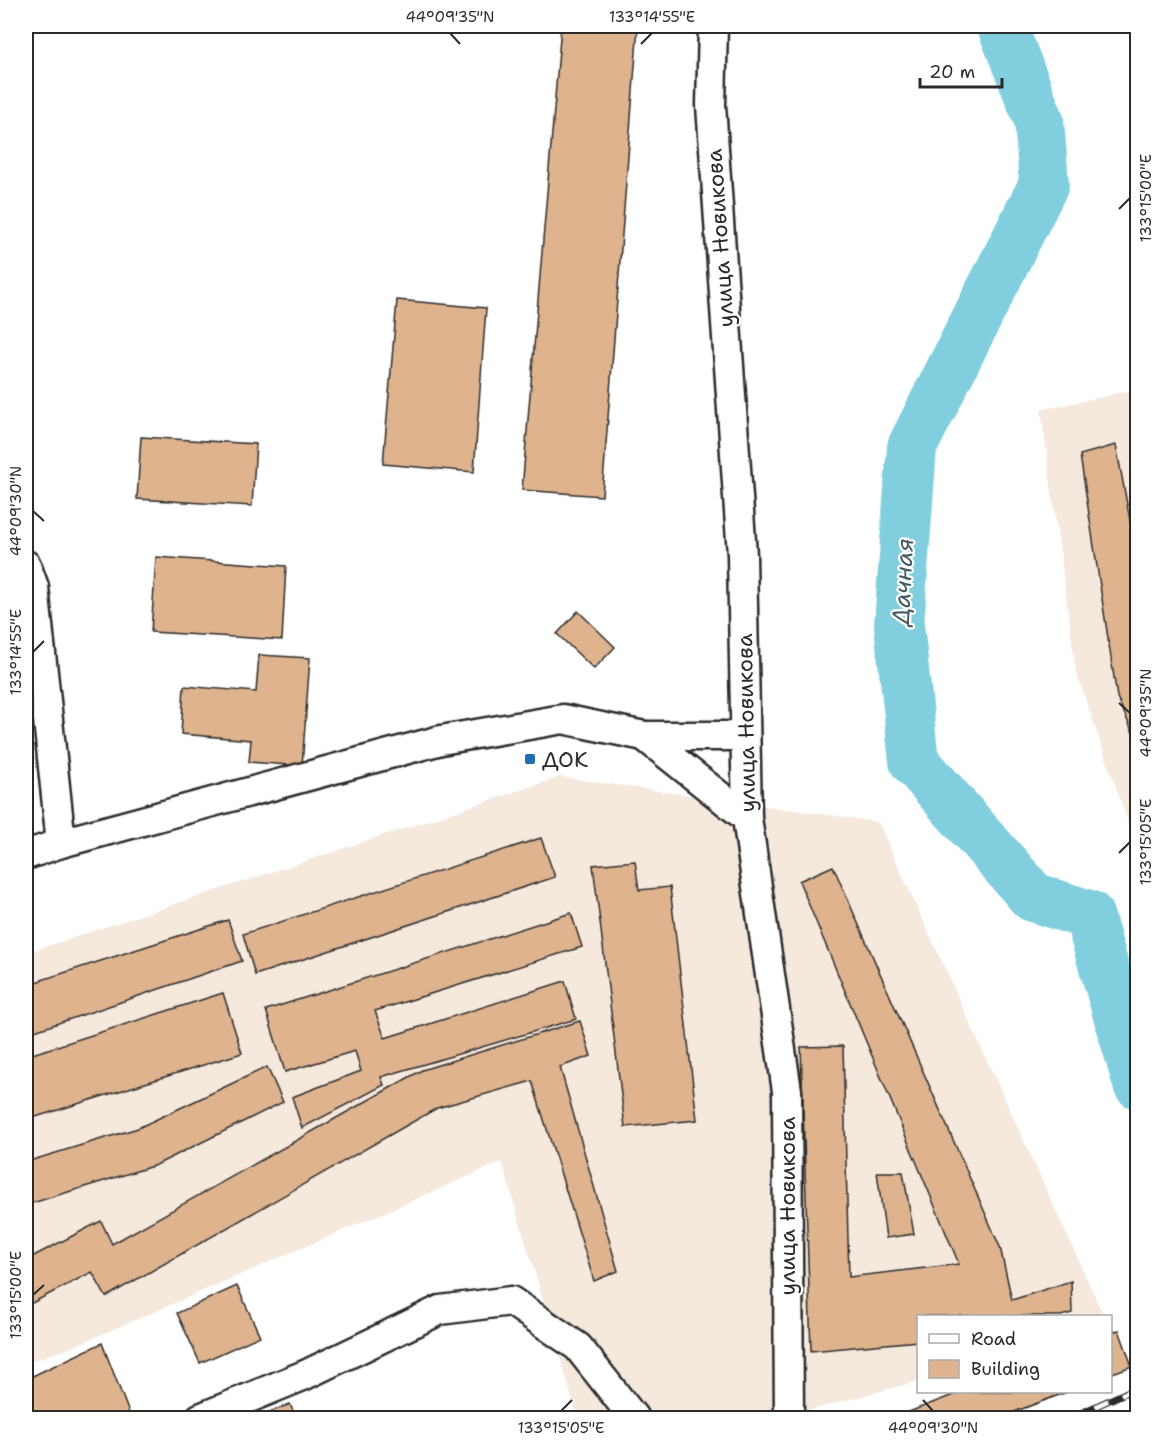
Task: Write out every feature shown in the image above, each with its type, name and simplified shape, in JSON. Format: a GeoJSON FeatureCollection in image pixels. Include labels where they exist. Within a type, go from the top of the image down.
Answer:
{"type":"FeatureCollection","features":[{"type":"Feature","properties":{"kind":"street","name":"улица Новикова"},"geometry":{"type":"LineString","coordinates":[[714,26],[711,105],[742,555],[747,818],[787,1091],[789,1419]]}},
{"type":"Feature","properties":{"kind":"street"},"geometry":{"type":"LineString","coordinates":[[26,565],[34,587],[61,843]]}},
{"type":"Feature","properties":{"kind":"street"},"geometry":{"type":"LineString","coordinates":[[26,855],[61,843],[441,740],[563,719],[644,736],[746,736]]}},
{"type":"Feature","properties":{"kind":"street"},"geometry":{"type":"LineString","coordinates":[[644,736],[747,818]]}},
{"type":"Feature","properties":{"kind":"street"},"geometry":{"type":"LineString","coordinates":[[200,1419],[305,1375],[440,1310],[511,1301],[578,1347],[634,1419]]}},
{"type":"Feature","properties":{"kind":"shaded area"},"geometry":{"type":"Polygon","coordinates":[[[1137,389],[1137,848],[1076,672],[1041,410],[1137,389]]]}},
{"type":"Feature","properties":{"kind":"shaded area"},"geometry":{"type":"Polygon","coordinates":[[[560,777],[878,822],[1104,1315],[917,1315],[917,1381],[781,1418],[578,1418],[502,1162],[70,1348],[26,1363],[26,953],[560,777]]]}},
{"type":"Feature","properties":{"kind":"building"},"geometry":{"type":"Polygon","coordinates":[[[561,26],[638,26],[602,496],[522,490],[561,26]]]}},
{"type":"Feature","properties":{"kind":"building"},"geometry":{"type":"Polygon","coordinates":[[[397,300],[486,308],[474,472],[383,464],[397,300]]]}},
{"type":"Feature","properties":{"kind":"building"},"geometry":{"type":"Polygon","coordinates":[[[141,437],[256,444],[252,506],[137,499],[141,437]]]}},
{"type":"Feature","properties":{"kind":"building"},"geometry":{"type":"Polygon","coordinates":[[[1116,445],[1138,563],[1138,744],[1117,697],[1080,455],[1116,445]]]}},
{"type":"Feature","properties":{"kind":"building"},"geometry":{"type":"Polygon","coordinates":[[[156,557],[286,566],[282,640],[151,632],[156,557]]]}},
{"type":"Feature","properties":{"kind":"building"},"geometry":{"type":"Polygon","coordinates":[[[578,611],[615,647],[594,669],[557,634],[578,611]]]}},
{"type":"Feature","properties":{"kind":"building"},"geometry":{"type":"Polygon","coordinates":[[[259,655],[310,658],[302,766],[249,762],[251,740],[181,734],[184,686],[256,692],[259,655]]]}},
{"type":"Feature","properties":{"kind":"building"},"geometry":{"type":"Polygon","coordinates":[[[541,838],[555,877],[255,975],[243,934],[541,838]]]}},
{"type":"Feature","properties":{"kind":"building"},"geometry":{"type":"Polygon","coordinates":[[[635,861],[639,890],[670,887],[697,1120],[625,1127],[593,865],[635,861]]]}},
{"type":"Feature","properties":{"kind":"building"},"geometry":{"type":"Polygon","coordinates":[[[833,866],[1000,1247],[1012,1300],[1071,1281],[1072,1313],[1065,1315],[917,1315],[917,1341],[811,1351],[801,1047],[843,1046],[849,1277],[959,1264],[799,881],[833,866]]]}},
{"type":"Feature","properties":{"kind":"building"},"geometry":{"type":"Polygon","coordinates":[[[571,913],[582,947],[375,1011],[385,1038],[565,981],[576,1019],[381,1077],[384,1085],[302,1128],[292,1097],[361,1071],[355,1051],[285,1072],[266,1010],[571,913]]]}},
{"type":"Feature","properties":{"kind":"building"},"geometry":{"type":"Polygon","coordinates":[[[228,920],[242,961],[26,1034],[26,985],[228,920]]]}},
{"type":"Feature","properties":{"kind":"building"},"geometry":{"type":"Polygon","coordinates":[[[223,993],[242,1053],[26,1120],[26,1056],[223,993]]]}},
{"type":"Feature","properties":{"kind":"building"},"geometry":{"type":"Polygon","coordinates":[[[580,1021],[591,1056],[560,1067],[618,1271],[594,1281],[532,1081],[437,1108],[106,1297],[92,1272],[26,1306],[26,1260],[101,1221],[112,1244],[422,1070],[580,1021]]]}},
{"type":"Feature","properties":{"kind":"building"},"geometry":{"type":"Polygon","coordinates":[[[267,1067],[283,1102],[156,1165],[26,1205],[26,1162],[138,1128],[267,1067]]]}},
{"type":"Feature","properties":{"kind":"building"},"geometry":{"type":"Polygon","coordinates":[[[877,1172],[903,1172],[914,1234],[886,1238],[877,1172]]]}},
{"type":"Feature","properties":{"kind":"building"},"geometry":{"type":"Polygon","coordinates":[[[237,1286],[260,1336],[200,1363],[177,1313],[237,1286]]]}},
{"type":"Feature","properties":{"kind":"building"},"geometry":{"type":"Polygon","coordinates":[[[1119,1330],[1132,1366],[1112,1373],[1112,1332],[1119,1330]]]}},
{"type":"Feature","properties":{"kind":"building"},"geometry":{"type":"Polygon","coordinates":[[[102,1343],[131,1418],[26,1418],[26,1379],[102,1343]]]}},
{"type":"Feature","properties":{"kind":"building"},"geometry":{"type":"Polygon","coordinates":[[[958,1393],[1064,1393],[998,1418],[893,1418],[958,1393]]]}},
{"type":"Feature","properties":{"kind":"building"},"geometry":{"type":"Polygon","coordinates":[[[290,1404],[296,1418],[255,1418],[290,1404]]]}},
{"type":"Feature","properties":{"kind":"waterway","name":"Дачная"},"geometry":{"type":"LineString","coordinates":[[1002,26],[1039,120],[1044,184],[912,447],[899,625],[914,761],[1033,897],[1089,915],[1138,1084]]}},
{"type":"Feature","properties":{"kind":"railway"},"geometry":{"type":"LineString","coordinates":[[1070,1418],[1138,1387]]}},
{"type":"Feature","properties":{"kind":"place","name":"ДОК"},"geometry":{"type":"Point","coordinates":[530,759]}}]}
